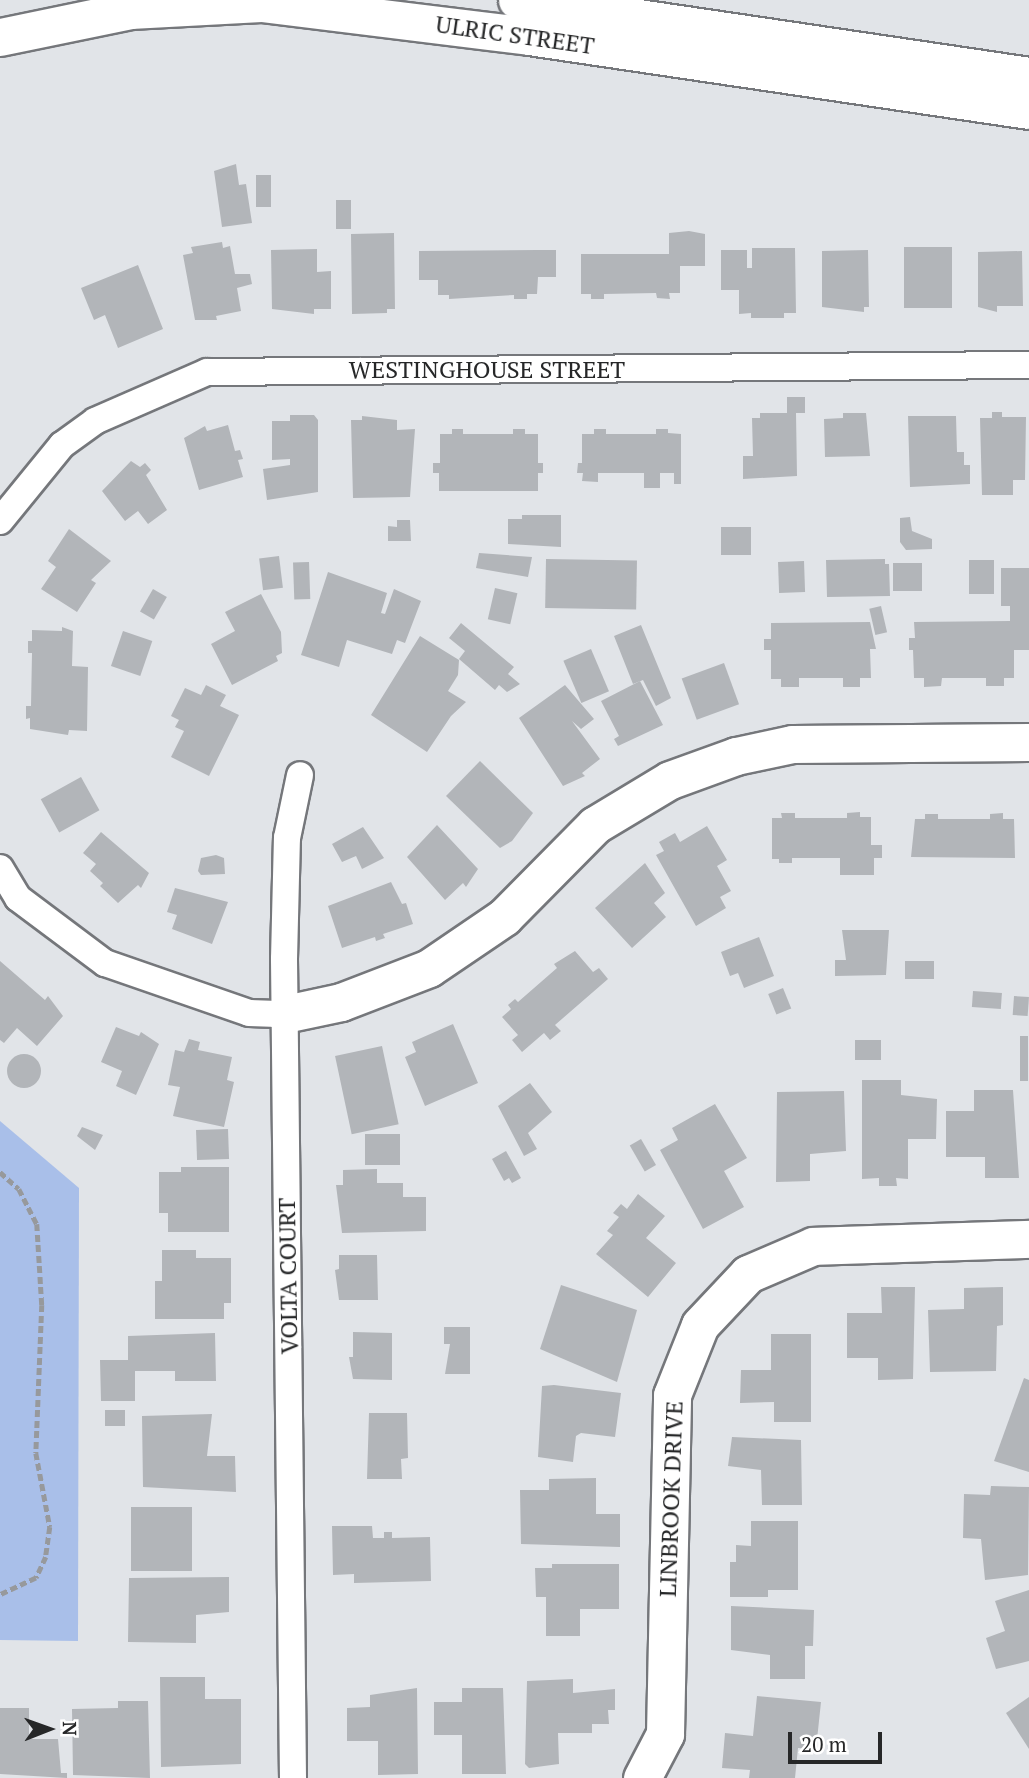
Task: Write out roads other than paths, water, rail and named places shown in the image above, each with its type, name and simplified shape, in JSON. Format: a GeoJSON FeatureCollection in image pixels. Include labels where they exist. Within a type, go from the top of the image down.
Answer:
{"type":"FeatureCollection","features":[{"type":"Feature","properties":{"kind":"street","name":"ULRIC STREET"},"geometry":{"type":"LineString","coordinates":[[517,0],[1029,75]]}},
{"type":"Feature","properties":{"kind":"street","name":"ULRIC STREET"},"geometry":{"type":"LineString","coordinates":[[0,37],[130,10],[261,3],[529,36],[1029,110]]}},
{"type":"Feature","properties":{"kind":"street","name":"WESTINGHOUSE STREET"},"geometry":{"type":"LineString","coordinates":[[0,521],[62,445],[84,429],[207,372],[1029,365]]}},
{"type":"Feature","properties":{"kind":"street"},"geometry":{"type":"LineString","coordinates":[[0,868],[18,898],[105,963],[238,1010],[285,1014],[341,1002],[429,968],[504,917],[594,825],[670,780],[736,756],[792,744],[1029,742]]}},
{"type":"Feature","properties":{"kind":"street","name":"VOLTA COURT"},"geometry":{"type":"LineString","coordinates":[[293,1778],[285,1014],[287,838],[300,775]]}},
{"type":"Feature","properties":{"kind":"street","name":"LINBROOK DRIVE"},"geometry":{"type":"LineString","coordinates":[[642,1778],[666,1734],[671,1395],[700,1325],[748,1274],[813,1246],[1029,1239]]}}]}
